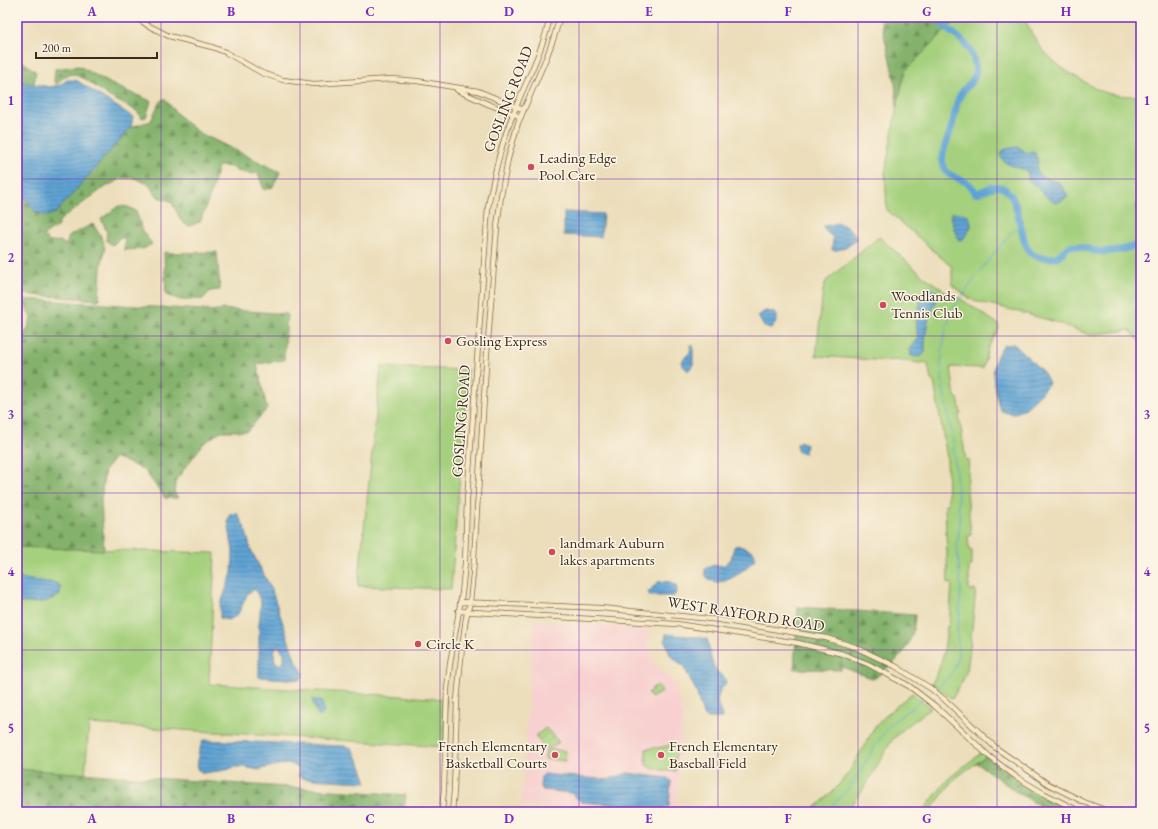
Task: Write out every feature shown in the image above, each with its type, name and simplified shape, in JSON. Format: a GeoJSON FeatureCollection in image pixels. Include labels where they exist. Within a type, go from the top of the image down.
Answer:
{"type":"FeatureCollection","features":[{"type":"Feature","properties":{"kind":"main road"},"geometry":{"type":"LineString","coordinates":[[136,17],[147,25],[169,36],[212,47],[225,52],[262,73],[283,80],[314,84],[401,79],[478,91],[524,110]]}},
{"type":"Feature","properties":{"kind":"main road","name":"GOSLING ROAD"},"geometry":{"type":"LineString","coordinates":[[442,812],[447,689],[460,602],[466,547],[467,500],[488,207],[494,172],[501,146],[536,60],[550,17]]}},
{"type":"Feature","properties":{"kind":"main road","name":"GOSLING ROAD"},"geometry":{"type":"LineString","coordinates":[[452,812],[462,647],[474,574],[477,499],[500,196],[521,117],[547,56],[560,17]]}},
{"type":"Feature","properties":{"kind":"main road"},"geometry":{"type":"LineString","coordinates":[[452,87],[521,117]]}},
{"type":"Feature","properties":{"kind":"main road","name":"WEST RAYFORD ROAD"},"geometry":{"type":"LineString","coordinates":[[460,602],[640,611],[720,620],[826,638],[873,655],[915,678],[944,699],[996,748],[1021,766],[1048,784],[1084,802],[1110,812]]}},
{"type":"Feature","properties":{"kind":"main road","name":"WEST RAYFORD ROAD"},"geometry":{"type":"LineString","coordinates":[[458,611],[677,624],[772,639],[843,654],[868,664],[909,686],[935,706],[990,757],[1015,776],[1043,793],[1081,812]]}},
{"type":"Feature","properties":{"kind":"main road"},"geometry":{"type":"LineString","coordinates":[[772,639],[774,628]]}},
{"type":"Feature","properties":{"kind":"shaded area"},"geometry":{"type":"Polygon","coordinates":[[[534,621],[649,629],[648,640],[656,667],[674,680],[683,715],[676,812],[621,812],[521,805],[534,621]]]}},
{"type":"Feature","properties":{"kind":"green space"},"geometry":{"type":"Polygon","coordinates":[[[880,17],[959,17],[905,71],[897,106],[895,82],[880,17]]]}},
{"type":"Feature","properties":{"kind":"green space"},"geometry":{"type":"Polygon","coordinates":[[[959,17],[1024,17],[1040,47],[1055,62],[1072,75],[1104,92],[1120,95],[1141,96],[1141,343],[1130,330],[1090,335],[1056,322],[982,303],[969,298],[952,285],[952,267],[887,210],[885,173],[905,71],[959,17]]]}},
{"type":"Feature","properties":{"kind":"green space"},"geometry":{"type":"Polygon","coordinates":[[[17,57],[36,72],[34,85],[17,81],[17,57]]]}},
{"type":"Feature","properties":{"kind":"green space"},"geometry":{"type":"Polygon","coordinates":[[[79,66],[115,86],[151,101],[146,117],[142,118],[137,111],[108,96],[85,79],[73,74],[65,76],[57,84],[54,82],[55,69],[79,66]]]}},
{"type":"Feature","properties":{"kind":"green space"},"geometry":{"type":"Polygon","coordinates":[[[164,98],[180,117],[200,133],[280,172],[273,187],[264,190],[258,173],[251,174],[236,171],[233,167],[218,166],[211,193],[200,222],[189,226],[182,222],[171,201],[158,197],[148,184],[135,178],[122,178],[102,189],[60,220],[58,226],[43,236],[50,242],[60,241],[66,245],[69,236],[93,224],[103,240],[105,250],[101,267],[99,300],[20,294],[17,292],[17,179],[25,198],[55,213],[131,127],[151,121],[158,105],[164,98]]]}},
{"type":"Feature","properties":{"kind":"green space"},"geometry":{"type":"Polygon","coordinates":[[[119,206],[128,207],[136,211],[143,232],[152,244],[143,249],[124,250],[125,239],[120,237],[113,245],[106,241],[107,232],[101,219],[119,206]]]}},
{"type":"Feature","properties":{"kind":"green space"},"geometry":{"type":"Polygon","coordinates":[[[879,237],[921,274],[950,295],[952,293],[998,324],[999,328],[988,348],[983,368],[951,367],[955,397],[958,398],[961,414],[959,416],[966,460],[969,460],[967,491],[971,535],[968,536],[969,550],[972,551],[972,566],[969,566],[969,590],[976,590],[967,670],[952,699],[932,683],[941,662],[947,626],[949,626],[952,584],[948,583],[945,504],[948,504],[947,458],[934,382],[931,380],[928,364],[895,360],[887,361],[816,356],[823,290],[826,281],[879,237]]]}},
{"type":"Feature","properties":{"kind":"green space"},"geometry":{"type":"Polygon","coordinates":[[[164,252],[217,252],[220,290],[210,291],[203,299],[181,300],[166,295],[164,252]]]}},
{"type":"Feature","properties":{"kind":"green space"},"geometry":{"type":"Polygon","coordinates":[[[22,299],[220,311],[222,309],[287,314],[284,360],[257,364],[267,409],[247,431],[221,431],[203,444],[176,480],[174,492],[178,498],[165,498],[144,470],[115,457],[105,470],[101,499],[104,550],[17,547],[17,339],[20,339],[28,329],[31,318],[22,299]]]}},
{"type":"Feature","properties":{"kind":"green space"},"geometry":{"type":"Polygon","coordinates":[[[381,367],[468,370],[451,589],[358,586],[381,367]]]}},
{"type":"Feature","properties":{"kind":"green space"},"geometry":{"type":"Polygon","coordinates":[[[17,547],[215,553],[209,684],[446,699],[445,747],[89,724],[85,775],[406,795],[17,812],[17,547]]]}},
{"type":"Feature","properties":{"kind":"green space"},"geometry":{"type":"Polygon","coordinates":[[[798,607],[915,615],[914,627],[908,645],[903,652],[891,665],[874,679],[842,667],[841,670],[794,669],[798,607]]]}},
{"type":"Feature","properties":{"kind":"green space"},"geometry":{"type":"Polygon","coordinates":[[[657,685],[662,692],[651,698],[648,693],[657,685]]]}},
{"type":"Feature","properties":{"kind":"green space"},"geometry":{"type":"Polygon","coordinates":[[[912,693],[931,708],[907,726],[892,740],[866,785],[854,802],[843,812],[811,812],[836,788],[849,772],[875,727],[887,714],[912,693]]]}},
{"type":"Feature","properties":{"kind":"green space"},"geometry":{"type":"Polygon","coordinates":[[[546,728],[559,742],[552,747],[544,747],[535,736],[546,728]]]}},
{"type":"Feature","properties":{"kind":"green space","name":"French Elementary Baseball Field"},"geometry":{"type":"Polygon","coordinates":[[[674,744],[676,745],[675,772],[654,769],[646,765],[646,749],[674,744]]]}},
{"type":"Feature","properties":{"kind":"green space","name":"French Elementary Basketball Courts"},"geometry":{"type":"Polygon","coordinates":[[[546,749],[566,751],[565,761],[545,759],[546,749]]]}},
{"type":"Feature","properties":{"kind":"green space"},"geometry":{"type":"Polygon","coordinates":[[[982,752],[986,756],[952,782],[929,812],[922,812],[948,779],[982,752]]]}},
{"type":"Feature","properties":{"kind":"green space"},"geometry":{"type":"Polygon","coordinates":[[[986,756],[1029,787],[1075,812],[1050,812],[1015,791],[977,763],[986,756]]]}},
{"type":"Feature","properties":{"kind":"green space"},"geometry":{"type":"Polygon","coordinates":[[[17,769],[406,795],[404,812],[17,812],[17,769]]]}},
{"type":"Feature","properties":{"kind":"water"},"geometry":{"type":"Polygon","coordinates":[[[67,80],[76,80],[133,117],[131,127],[56,213],[46,216],[35,212],[25,198],[17,179],[17,81],[50,87],[60,85],[67,80]]]}},
{"type":"Feature","properties":{"kind":"water"},"geometry":{"type":"Polygon","coordinates":[[[1019,147],[1027,153],[1034,152],[1038,160],[1037,171],[1047,179],[1059,182],[1067,194],[1067,198],[1056,203],[1052,201],[1028,179],[1028,172],[1008,164],[1002,159],[1000,155],[1003,150],[1019,147]]]}},
{"type":"Feature","properties":{"kind":"water"},"geometry":{"type":"Polygon","coordinates":[[[1141,200],[1141,219],[1139,220],[1136,206],[1141,200]]]}},
{"type":"Feature","properties":{"kind":"water"},"geometry":{"type":"Polygon","coordinates":[[[564,212],[603,214],[601,237],[564,235],[564,212]]]}},
{"type":"Feature","properties":{"kind":"water"},"geometry":{"type":"Polygon","coordinates":[[[951,213],[963,213],[970,218],[971,227],[962,240],[959,240],[956,234],[952,223],[951,213]]]}},
{"type":"Feature","properties":{"kind":"water"},"geometry":{"type":"Polygon","coordinates":[[[838,223],[848,228],[856,237],[855,241],[844,248],[832,250],[833,237],[825,231],[823,226],[838,223]]]}},
{"type":"Feature","properties":{"kind":"water"},"geometry":{"type":"Polygon","coordinates":[[[930,287],[940,294],[928,322],[925,353],[921,357],[911,356],[910,349],[918,339],[916,322],[921,299],[930,287]]]}},
{"type":"Feature","properties":{"kind":"water"},"geometry":{"type":"Polygon","coordinates":[[[765,311],[773,312],[777,315],[777,321],[772,328],[764,327],[758,316],[765,311]]]}},
{"type":"Feature","properties":{"kind":"water"},"geometry":{"type":"Polygon","coordinates":[[[1014,344],[1044,373],[1049,383],[1028,406],[1015,413],[1008,413],[1000,410],[993,376],[995,360],[1004,345],[1014,344]]]}},
{"type":"Feature","properties":{"kind":"water"},"geometry":{"type":"Polygon","coordinates":[[[691,345],[693,345],[693,365],[688,371],[682,365],[682,361],[690,352],[691,345]]]}},
{"type":"Feature","properties":{"kind":"water"},"geometry":{"type":"Polygon","coordinates":[[[800,441],[806,444],[805,453],[797,451],[797,444],[800,441]]]}},
{"type":"Feature","properties":{"kind":"water"},"geometry":{"type":"Polygon","coordinates":[[[237,513],[245,528],[251,550],[271,588],[295,659],[304,674],[300,680],[259,677],[259,625],[261,602],[255,589],[248,593],[237,616],[227,620],[220,618],[220,606],[232,573],[233,552],[228,521],[230,514],[237,513]],[[277,645],[274,652],[275,662],[282,665],[284,653],[277,645]]]}},
{"type":"Feature","properties":{"kind":"water"},"geometry":{"type":"Polygon","coordinates":[[[737,545],[753,551],[755,554],[755,559],[743,570],[728,580],[718,582],[709,579],[706,576],[705,569],[714,565],[723,566],[731,559],[734,547],[737,545]]]}},
{"type":"Feature","properties":{"kind":"water"},"geometry":{"type":"Polygon","coordinates":[[[17,578],[56,583],[61,587],[60,595],[44,602],[17,603],[17,578]]]}},
{"type":"Feature","properties":{"kind":"water"},"geometry":{"type":"Polygon","coordinates":[[[659,581],[671,582],[676,585],[677,591],[674,596],[650,596],[648,592],[659,581]]]}},
{"type":"Feature","properties":{"kind":"water"},"geometry":{"type":"Polygon","coordinates":[[[666,634],[707,639],[714,666],[725,678],[726,683],[720,691],[718,698],[722,718],[707,718],[703,715],[696,691],[684,667],[670,655],[665,640],[666,634]]]}},
{"type":"Feature","properties":{"kind":"water"},"geometry":{"type":"Polygon","coordinates":[[[312,700],[321,700],[324,713],[319,717],[312,700]]]}},
{"type":"Feature","properties":{"kind":"water"},"geometry":{"type":"Polygon","coordinates":[[[203,740],[345,746],[352,748],[360,763],[367,782],[306,779],[298,776],[299,769],[292,764],[278,765],[258,770],[244,767],[234,767],[227,770],[203,773],[197,769],[199,751],[203,740]]]}},
{"type":"Feature","properties":{"kind":"water"},"geometry":{"type":"Polygon","coordinates":[[[627,773],[668,778],[671,781],[669,806],[665,808],[581,802],[571,793],[543,790],[540,787],[541,777],[544,774],[608,780],[627,773]]]}},
{"type":"Feature","properties":{"kind":"waterway"},"geometry":{"type":"LineString","coordinates":[[937,17],[941,23],[967,45],[973,57],[975,66],[974,78],[961,94],[957,103],[942,160],[945,170],[949,174],[968,184],[975,193],[997,186],[1008,191],[1016,208],[1024,240],[1032,254],[1036,256],[1054,258],[1072,246],[1078,246],[1096,251],[1113,251],[1141,244]]}},
{"type":"Feature","properties":{"kind":"waterway"},"geometry":{"type":"LineString","coordinates":[[938,688],[950,675],[957,661],[957,626],[959,619],[961,590],[957,544],[960,525],[953,438],[943,388],[941,366],[946,328],[953,309],[983,267],[1009,235],[1021,225]]}},
{"type":"Feature","properties":{"kind":"waterway"},"geometry":{"type":"LineString","coordinates":[[826,812],[851,786],[891,723],[921,701]]}},
{"type":"Feature","properties":{"kind":"place","name":"Leading Edge Pool Care"},"geometry":{"type":"Point","coordinates":[531,167]}},
{"type":"Feature","properties":{"kind":"place","name":"Woodlands Tennis Club"},"geometry":{"type":"Point","coordinates":[883,305]}},
{"type":"Feature","properties":{"kind":"place","name":"Gosling Express"},"geometry":{"type":"Point","coordinates":[448,341]}},
{"type":"Feature","properties":{"kind":"place","name":"landmark Auburn lakes apartments"},"geometry":{"type":"Point","coordinates":[552,552]}},
{"type":"Feature","properties":{"kind":"place","name":"Circle K"},"geometry":{"type":"Point","coordinates":[418,644]}},
{"type":"Feature","properties":{"kind":"place","name":"French Elementary Basketball Courts"},"geometry":{"type":"Point","coordinates":[555,755]}},
{"type":"Feature","properties":{"kind":"place","name":"French Elementary Baseball Field"},"geometry":{"type":"Point","coordinates":[661,755]}}]}
